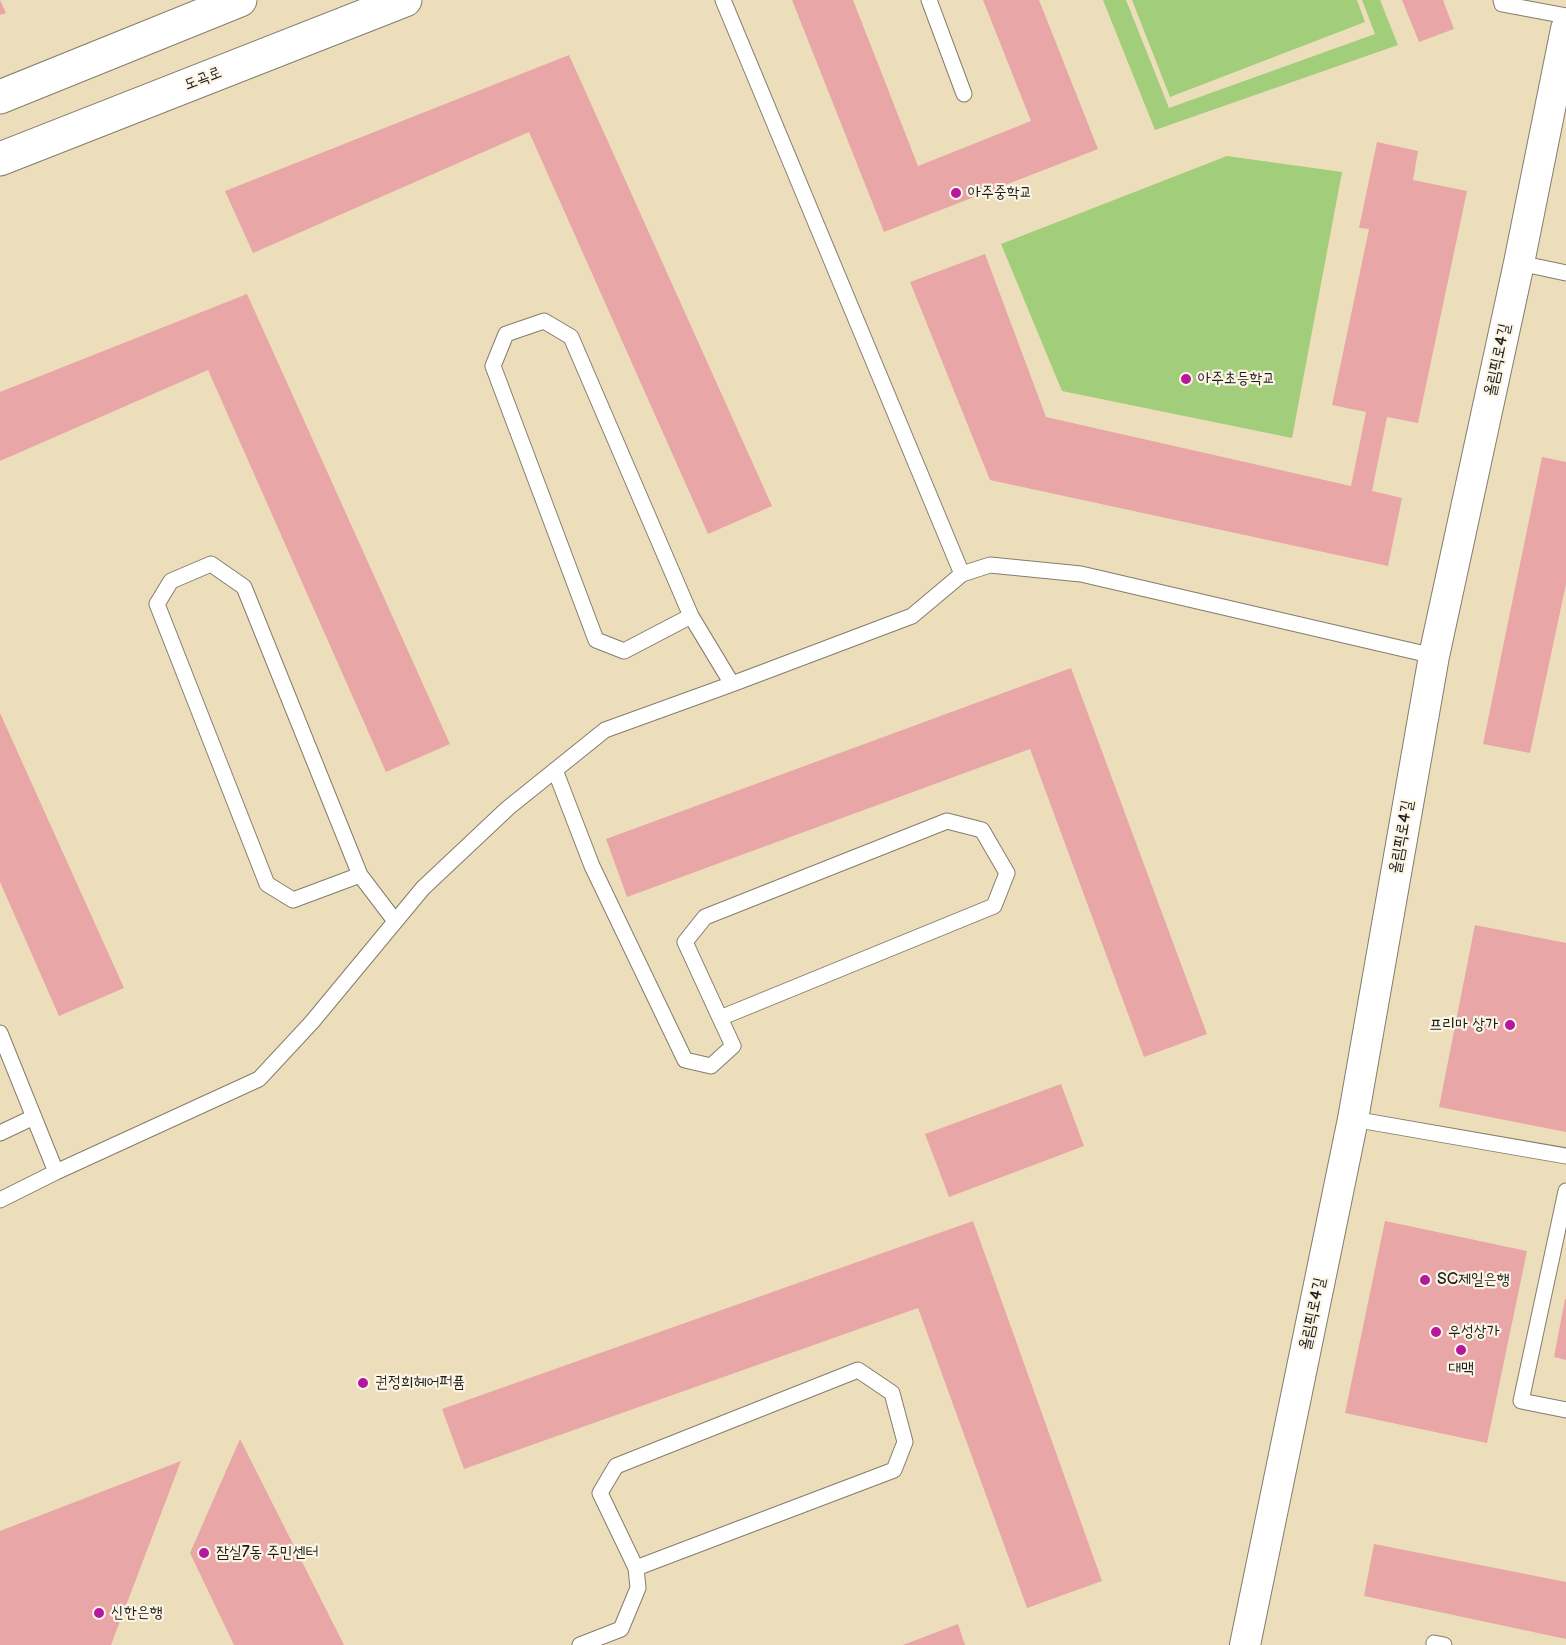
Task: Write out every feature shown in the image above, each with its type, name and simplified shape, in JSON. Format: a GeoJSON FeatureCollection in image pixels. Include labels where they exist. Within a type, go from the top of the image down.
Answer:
{"type":"FeatureCollection","features":[{"type":"Feature","properties":{"kind":"main road"},"geometry":{"type":"LineString","coordinates":[[0,97],[240,0]]}},
{"type":"Feature","properties":{"kind":"main road","name":"도곡로"},"geometry":{"type":"LineString","coordinates":[[0,159],[405,0]]}},
{"type":"Feature","properties":{"kind":"street","name":"올림픽로4길"},"geometry":{"type":"LineString","coordinates":[[1245,1645],[1353,1119],[1434,656],[1519,264],[1566,29]]}},
{"type":"Feature","properties":{"kind":"lane"},"geometry":{"type":"LineString","coordinates":[[723,0],[962,574]]}},
{"type":"Feature","properties":{"kind":"lane"},"geometry":{"type":"LineString","coordinates":[[929,0],[964,94]]}},
{"type":"Feature","properties":{"kind":"lane"},"geometry":{"type":"LineString","coordinates":[[1500,0],[1502,4],[1566,16]]}},
{"type":"Feature","properties":{"kind":"lane"},"geometry":{"type":"LineString","coordinates":[[1519,264],[1566,273]]}},
{"type":"Feature","properties":{"kind":"lane"},"geometry":{"type":"LineString","coordinates":[[691,616],[624,651],[596,640],[493,366],[506,334],[544,321],[571,337],[691,616],[732,684]]}},
{"type":"Feature","properties":{"kind":"lane"},"geometry":{"type":"LineString","coordinates":[[360,875],[293,900],[267,884],[157,604],[171,581],[211,564],[244,587],[360,875],[395,921]]}},
{"type":"Feature","properties":{"kind":"lane"},"geometry":{"type":"LineString","coordinates":[[0,1200],[259,1079],[312,1022],[423,888],[508,808],[605,730],[912,616],[962,574],[990,565],[1081,574],[1434,656]]}},
{"type":"Feature","properties":{"kind":"lane"},"geometry":{"type":"LineString","coordinates":[[555,770],[592,866],[685,1060],[711,1066],[733,1046],[720,1018],[685,942],[705,917],[947,821],[982,830],[1007,873],[994,906],[720,1018]]}},
{"type":"Feature","properties":{"kind":"lane"},"geometry":{"type":"LineString","coordinates":[[0,1033],[56,1172]]}},
{"type":"Feature","properties":{"kind":"lane"},"geometry":{"type":"LineString","coordinates":[[0,1133],[34,1117]]}},
{"type":"Feature","properties":{"kind":"lane"},"geometry":{"type":"LineString","coordinates":[[1353,1119],[1566,1156]]}},
{"type":"Feature","properties":{"kind":"lane"},"geometry":{"type":"LineString","coordinates":[[1566,1191],[1521,1401],[1566,1410]]}},
{"type":"Feature","properties":{"kind":"lane"},"geometry":{"type":"LineString","coordinates":[[580,1645],[621,1629],[638,1588],[636,1568],[600,1493],[616,1466],[858,1370],[892,1393],[905,1442],[894,1470],[636,1568]]}},
{"type":"Feature","properties":{"kind":"green space"},"geometry":{"type":"Polygon","coordinates":[[[1103,0],[1126,0],[1169,108],[1375,34],[1362,0],[1380,0],[1398,45],[1155,130],[1103,0]]]}},
{"type":"Feature","properties":{"kind":"green space"},"geometry":{"type":"Polygon","coordinates":[[[1132,0],[1357,0],[1365,22],[1170,97],[1132,0]]]}},
{"type":"Feature","properties":{"kind":"green space"},"geometry":{"type":"Polygon","coordinates":[[[1227,156],[1342,172],[1292,438],[1062,391],[1001,244],[1227,156]]]}},
{"type":"Feature","properties":{"kind":"building"},"geometry":{"type":"Polygon","coordinates":[[[0,0],[6,13],[0,15],[0,0]]]}},
{"type":"Feature","properties":{"kind":"building"},"geometry":{"type":"Polygon","coordinates":[[[792,0],[853,0],[918,166],[1031,121],[983,0],[1039,0],[1098,149],[884,232],[792,0]]]}},
{"type":"Feature","properties":{"kind":"building"},"geometry":{"type":"Polygon","coordinates":[[[1402,0],[1443,0],[1454,29],[1419,42],[1402,0]]]}},
{"type":"Feature","properties":{"kind":"building"},"geometry":{"type":"Polygon","coordinates":[[[569,55],[772,506],[708,534],[529,132],[253,253],[225,191],[569,55]]]}},
{"type":"Feature","properties":{"kind":"building"},"geometry":{"type":"Polygon","coordinates":[[[1377,142],[1418,151],[1413,180],[1467,191],[1418,423],[1387,417],[1372,491],[1402,498],[1388,566],[990,480],[910,282],[985,254],[1046,417],[1351,486],[1366,412],[1332,405],[1369,229],[1359,228],[1377,142]]]}},
{"type":"Feature","properties":{"kind":"building"},"geometry":{"type":"Polygon","coordinates":[[[247,294],[450,744],[386,772],[208,370],[0,461],[0,392],[247,294]]]}},
{"type":"Feature","properties":{"kind":"building"},"geometry":{"type":"Polygon","coordinates":[[[1542,457],[1566,462],[1566,584],[1530,753],[1483,744],[1542,457]]]}},
{"type":"Feature","properties":{"kind":"building"},"geometry":{"type":"Polygon","coordinates":[[[1071,668],[1207,1034],[1144,1057],[1030,749],[627,897],[606,839],[1071,668]]]}},
{"type":"Feature","properties":{"kind":"building"},"geometry":{"type":"Polygon","coordinates":[[[0,713],[124,988],[59,1016],[0,882],[0,713]]]}},
{"type":"Feature","properties":{"kind":"building","name":"프리마 상가"},"geometry":{"type":"Polygon","coordinates":[[[1475,925],[1566,943],[1566,1132],[1439,1107],[1475,925]]]}},
{"type":"Feature","properties":{"kind":"building"},"geometry":{"type":"Polygon","coordinates":[[[1061,1084],[1084,1146],[949,1197],[925,1134],[1061,1084]]]}},
{"type":"Feature","properties":{"kind":"building"},"geometry":{"type":"Polygon","coordinates":[[[973,1221],[1102,1581],[1027,1608],[918,1308],[464,1469],[442,1409],[973,1221]]]}},
{"type":"Feature","properties":{"kind":"building","name":"우성상가"},"geometry":{"type":"Polygon","coordinates":[[[1385,1221],[1527,1251],[1487,1443],[1345,1413],[1385,1221]]]}},
{"type":"Feature","properties":{"kind":"building"},"geometry":{"type":"Polygon","coordinates":[[[1566,1299],[1566,1360],[1554,1357],[1566,1299]]]}},
{"type":"Feature","properties":{"kind":"building"},"geometry":{"type":"Polygon","coordinates":[[[240,1439],[344,1645],[234,1645],[190,1553],[240,1439]]]}},
{"type":"Feature","properties":{"kind":"building"},"geometry":{"type":"Polygon","coordinates":[[[181,1461],[111,1645],[0,1645],[0,1531],[181,1461]]]}},
{"type":"Feature","properties":{"kind":"building"},"geometry":{"type":"Polygon","coordinates":[[[1374,1544],[1566,1582],[1566,1639],[1364,1596],[1374,1544]]]}},
{"type":"Feature","properties":{"kind":"building"},"geometry":{"type":"Polygon","coordinates":[[[958,1624],[965,1645],[903,1645],[958,1624]]]}},
{"type":"Feature","properties":{"kind":"place","name":"아주중학교"},"geometry":{"type":"Point","coordinates":[956,193]}},
{"type":"Feature","properties":{"kind":"place","name":"아주초등학교"},"geometry":{"type":"Point","coordinates":[1186,379]}},
{"type":"Feature","properties":{"kind":"place","name":"프리마 상가"},"geometry":{"type":"Point","coordinates":[1510,1025]}},
{"type":"Feature","properties":{"kind":"place","name":"SC제일은행"},"geometry":{"type":"Point","coordinates":[1425,1280]}},
{"type":"Feature","properties":{"kind":"place","name":"우성상가"},"geometry":{"type":"Point","coordinates":[1436,1332]}},
{"type":"Feature","properties":{"kind":"place","name":"대맥"},"geometry":{"type":"Point","coordinates":[1461,1350]}},
{"type":"Feature","properties":{"kind":"place","name":"권정희헤어퍼퓸"},"geometry":{"type":"Point","coordinates":[363,1383]}},
{"type":"Feature","properties":{"kind":"place","name":"잠실7동 주민센터"},"geometry":{"type":"Point","coordinates":[204,1553]}},
{"type":"Feature","properties":{"kind":"place","name":"신한은행"},"geometry":{"type":"Point","coordinates":[99,1613]}}]}
